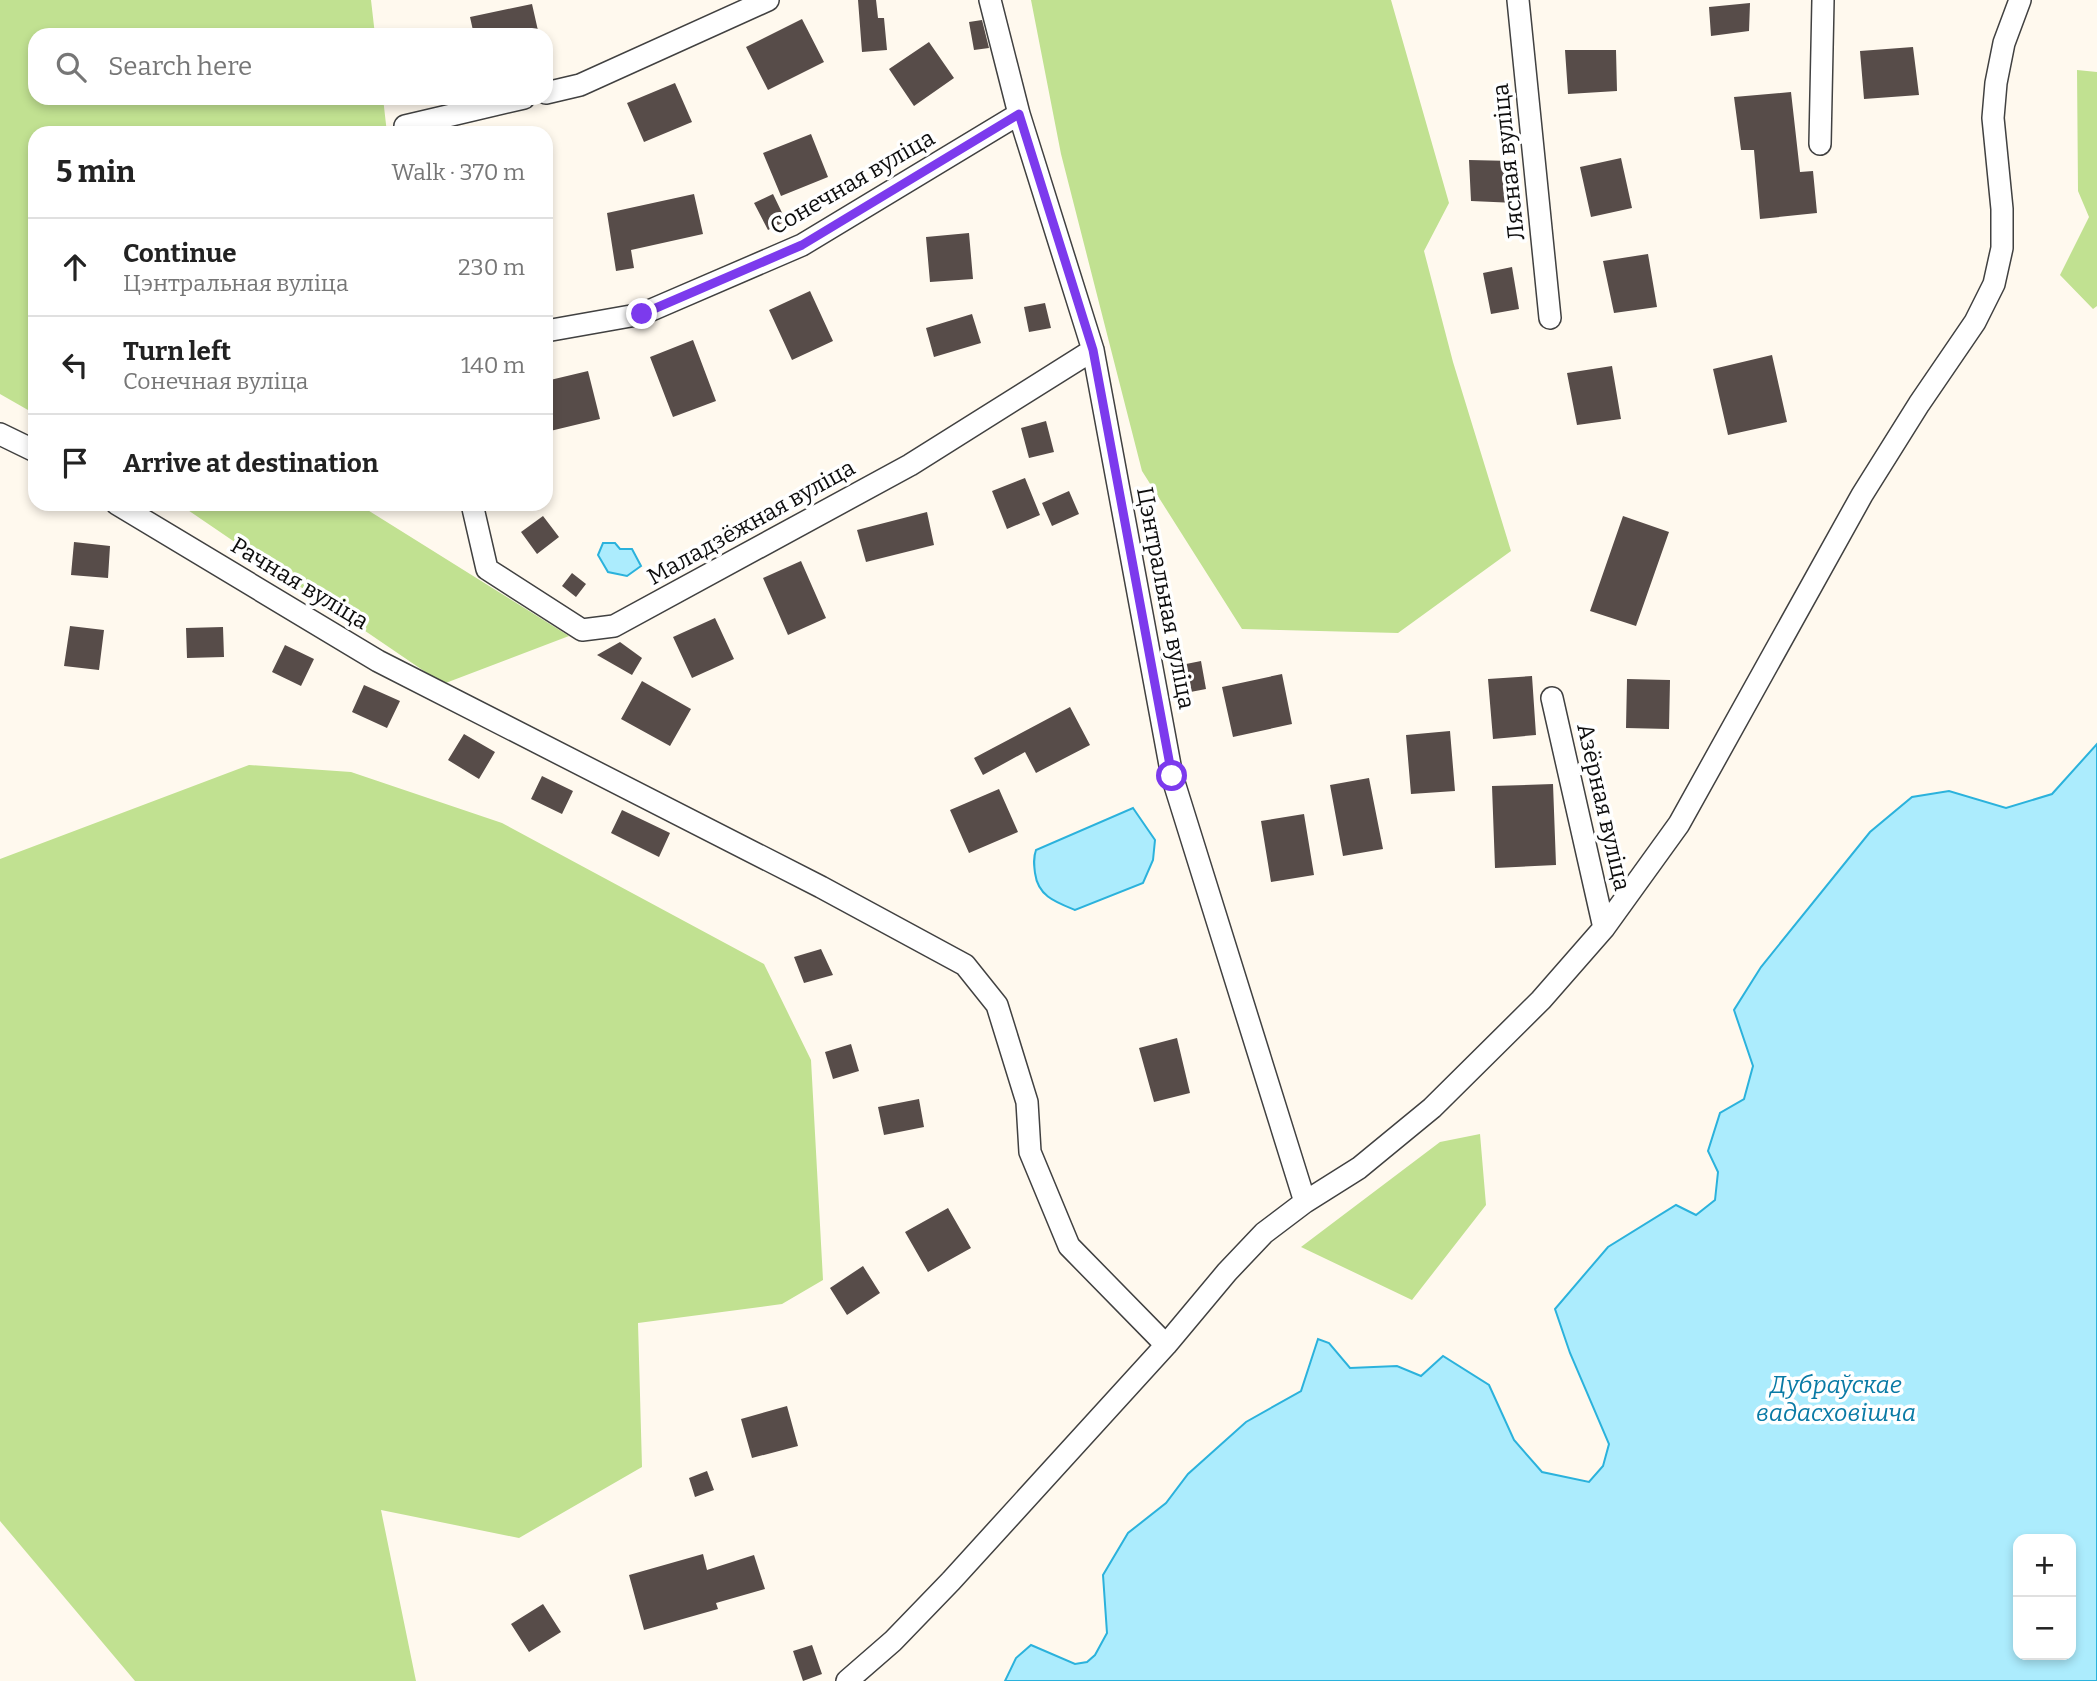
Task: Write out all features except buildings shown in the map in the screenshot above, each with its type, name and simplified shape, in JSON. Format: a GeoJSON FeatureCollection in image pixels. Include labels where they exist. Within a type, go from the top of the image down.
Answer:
{"type":"FeatureCollection","features":[{"type":"Feature","properties":{"kind":"street"},"geometry":{"type":"LineString","coordinates":[[553,91],[580,85],[768,0]]}},
{"type":"Feature","properties":{"kind":"street","name":"Цэнтральная вуліца"},"geometry":{"type":"LineString","coordinates":[[990,0],[1019,114],[1093,350],[1172,776],[1305,1202]]}},
{"type":"Feature","properties":{"kind":"street","name":"Лясная вуліца"},"geometry":{"type":"LineString","coordinates":[[1518,0],[1550,318]]}},
{"type":"Feature","properties":{"kind":"street"},"geometry":{"type":"LineString","coordinates":[[1820,144],[1823,0]]}},
{"type":"Feature","properties":{"kind":"street"},"geometry":{"type":"LineString","coordinates":[[847,1681],[893,1641],[951,1581],[1265,1233],[1305,1202],[1359,1168],[1432,1108],[1541,1000],[1604,928],[1679,824],[1862,495],[1975,322],[1994,284],[2002,248],[2002,209],[1993,118],[1996,83],[2004,43],[2020,0]]}},
{"type":"Feature","properties":{"kind":"street"},"geometry":{"type":"LineString","coordinates":[[405,126],[494,105]]}},
{"type":"Feature","properties":{"kind":"street","name":"Сонечная вуліца"},"geometry":{"type":"LineString","coordinates":[[553,330],[642,314],[802,245],[1019,114]]}},
{"type":"Feature","properties":{"kind":"street","name":"Маладзёжная вуліца"},"geometry":{"type":"LineString","coordinates":[[474,511],[487,569],[582,631],[614,626],[910,465],[1093,350]]}},
{"type":"Feature","properties":{"kind":"street"},"geometry":{"type":"LineString","coordinates":[[0,434],[28,448]]}},
{"type":"Feature","properties":{"kind":"street","name":"Рачная вуліца"},"geometry":{"type":"LineString","coordinates":[[129,511],[378,661],[821,887],[965,965],[997,1005],[1027,1102],[1030,1152],[1069,1246],[1166,1345]]}},
{"type":"Feature","properties":{"kind":"street","name":"Азёрная вуліца"},"geometry":{"type":"LineString","coordinates":[[1552,698],[1604,928]]}},
{"type":"Feature","properties":{"kind":"green space"},"geometry":{"type":"Polygon","coordinates":[[[0,0],[371,0],[374,28],[28,28],[28,105],[384,105],[386,126],[28,126],[28,410],[0,394],[0,0]]]}},
{"type":"Feature","properties":{"kind":"green space"},"geometry":{"type":"Polygon","coordinates":[[[1031,0],[1391,0],[1449,203],[1424,251],[1453,362],[1511,551],[1398,633],[1242,629],[1142,471],[1061,154],[1031,0]]]}},
{"type":"Feature","properties":{"kind":"green space"},"geometry":{"type":"Polygon","coordinates":[[[2077,70],[2097,72],[2097,306],[2093,309],[2060,275],[2089,217],[2078,191],[2077,70]]]}},
{"type":"Feature","properties":{"kind":"green space"},"geometry":{"type":"Polygon","coordinates":[[[189,511],[369,511],[569,636],[443,684],[189,511]]]}},
{"type":"Feature","properties":{"kind":"green space"},"geometry":{"type":"Polygon","coordinates":[[[249,765],[351,772],[502,823],[764,964],[811,1060],[823,1280],[782,1304],[638,1323],[642,1467],[519,1538],[381,1510],[416,1681],[135,1681],[0,1521],[0,859],[249,765]]]}},
{"type":"Feature","properties":{"kind":"green space"},"geometry":{"type":"Polygon","coordinates":[[[1480,1134],[1486,1205],[1412,1300],[1301,1247],[1440,1142],[1480,1134]]]}},
{"type":"Feature","properties":{"kind":"water"},"geometry":{"type":"Polygon","coordinates":[[[603,543],[615,543],[620,549],[632,549],[641,566],[627,576],[608,572],[598,555],[603,543]]]}},
{"type":"Feature","properties":{"kind":"water","name":"Дубраўскае вадасховішча"},"geometry":{"type":"Polygon","coordinates":[[[2097,744],[2097,1681],[1005,1681],[1016,1658],[1031,1645],[1075,1664],[1087,1662],[1095,1655],[1107,1633],[1103,1575],[1128,1533],[1166,1503],[1188,1474],[1246,1422],[1301,1391],[1318,1339],[1329,1343],[1350,1368],[1397,1366],[1421,1376],[1443,1356],[1489,1385],[1514,1440],[1542,1472],[1589,1482],[1603,1466],[1609,1444],[1570,1353],[1555,1309],[1608,1247],[1676,1205],[1696,1215],[1715,1200],[1718,1172],[1708,1151],[1720,1113],[1744,1099],[1753,1066],[1734,1010],[1761,967],[1870,832],[1912,797],[1949,791],[2006,808],[2052,794],[2097,744]]]}},
{"type":"Feature","properties":{"kind":"water"},"geometry":{"type":"Polygon","coordinates":[[[1133,808],[1155,840],[1153,860],[1143,883],[1075,910],[1054,901],[1044,893],[1035,873],[1036,850],[1133,808]]]}},
{"type":"Feature","properties":{"kind":"route"},"geometry":{"type":"LineString","coordinates":[[642,314],[802,245],[1019,114],[1093,350],[1172,776]]}}]}
